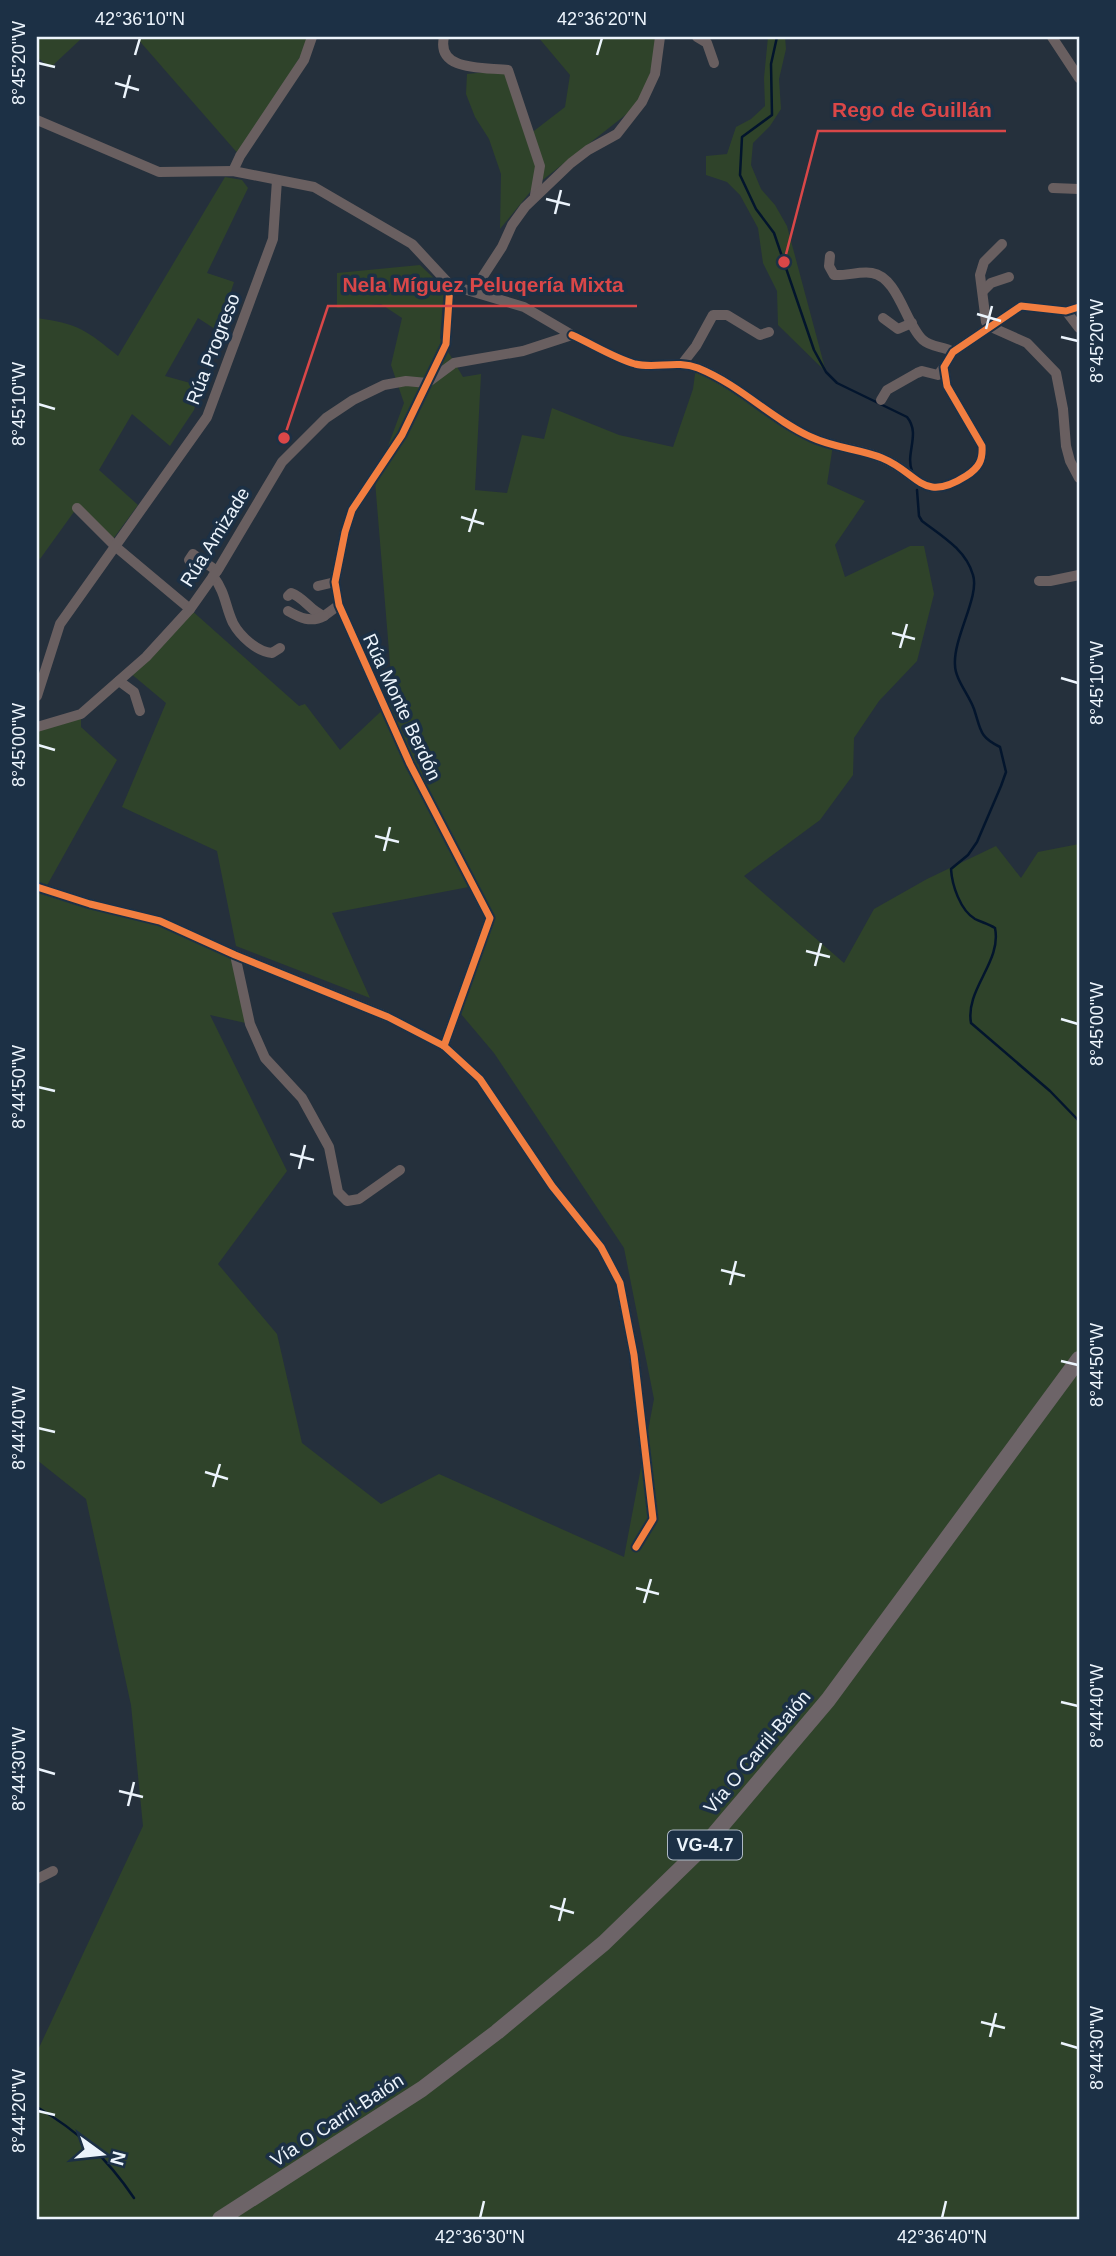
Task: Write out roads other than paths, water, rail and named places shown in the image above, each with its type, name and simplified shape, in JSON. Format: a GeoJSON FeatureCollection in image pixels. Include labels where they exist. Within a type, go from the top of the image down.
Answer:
{"type":"FeatureCollection","features":[{"type":"Feature","properties":{"kind":"highway","name":"Vía O Carril-Baión"},"geometry":{"type":"LineString","coordinates":[[220,2219],[422,2089],[497,2032],[604,1943],[706,1844],[828,1700],[1079,1359]]}},
{"type":"Feature","properties":{"kind":"street"},"geometry":{"type":"LineString","coordinates":[[233,171],[240,156],[304,60],[312,37]]}},
{"type":"Feature","properties":{"kind":"street"},"geometry":{"type":"LineString","coordinates":[[444,37],[447,58],[454,64],[508,70],[540,166],[535,195]]}},
{"type":"Feature","properties":{"kind":"street"},"geometry":{"type":"LineString","coordinates":[[474,290],[502,247],[512,225],[535,195],[588,150],[617,134],[642,102],[656,74],[660,37]]}},
{"type":"Feature","properties":{"kind":"street"},"geometry":{"type":"LineString","coordinates":[[696,37],[707,43],[714,63]]}},
{"type":"Feature","properties":{"kind":"street"},"geometry":{"type":"LineString","coordinates":[[1052,37],[1079,78]]}},
{"type":"Feature","properties":{"kind":"street"},"geometry":{"type":"LineString","coordinates":[[37,120],[159,172],[233,171],[314,187],[412,244],[450,285],[524,307],[572,335],[637,364],[682,364],[696,367],[740,390],[791,427],[812,438],[880,457],[897,465],[921,484],[944,488],[978,467],[983,454],[982,446],[947,386],[944,367]]}},
{"type":"Feature","properties":{"kind":"street","name":"Rúa Progreso"},"geometry":{"type":"LineString","coordinates":[[37,696],[60,624],[207,418],[274,239],[277,180]]}},
{"type":"Feature","properties":{"kind":"street"},"geometry":{"type":"LineString","coordinates":[[1053,188],[1079,189]]}},
{"type":"Feature","properties":{"kind":"street"},"geometry":{"type":"LineString","coordinates":[[1002,244],[984,262],[981,269],[986,322],[1027,344],[1056,373],[1066,446],[1079,478]]}},
{"type":"Feature","properties":{"kind":"street"},"geometry":{"type":"LineString","coordinates":[[830,256],[828,266],[834,275],[872,273],[882,277],[922,340],[933,347],[953,352]]}},
{"type":"Feature","properties":{"kind":"street"},"geometry":{"type":"LineString","coordinates":[[983,291],[990,283],[1009,276]]}},
{"type":"Feature","properties":{"kind":"street","name":"Rúa Monte Berdón"},"geometry":{"type":"LineString","coordinates":[[444,1046],[490,918],[410,764],[339,606],[335,582],[352,510],[402,435],[446,344],[450,285]]}},
{"type":"Feature","properties":{"kind":"street"},"geometry":{"type":"LineString","coordinates":[[881,400],[887,390],[917,373],[922,371],[937,375],[953,352],[1021,306],[1066,312],[1079,307]]}},
{"type":"Feature","properties":{"kind":"street"},"geometry":{"type":"LineString","coordinates":[[1066,312],[1079,328]]}},
{"type":"Feature","properties":{"kind":"street"},"geometry":{"type":"LineString","coordinates":[[682,364],[696,346],[713,315],[727,315],[760,335],[769,332]]}},
{"type":"Feature","properties":{"kind":"street"},"geometry":{"type":"LineString","coordinates":[[883,318],[898,328],[912,323]]}},
{"type":"Feature","properties":{"kind":"street"},"geometry":{"type":"LineString","coordinates":[[427,383],[454,363],[523,351],[572,335]]}},
{"type":"Feature","properties":{"kind":"street","name":"Rúa Amizade"},"geometry":{"type":"LineString","coordinates":[[37,727],[81,714],[146,657],[190,609],[282,463],[326,418],[353,400],[384,385],[407,381],[427,383]]}},
{"type":"Feature","properties":{"kind":"street"},"geometry":{"type":"LineString","coordinates":[[77,508],[116,547],[190,609]]}},
{"type":"Feature","properties":{"kind":"street"},"geometry":{"type":"LineString","coordinates":[[189,560],[193,554],[215,573],[233,622],[259,650],[269,653],[280,648]]}},
{"type":"Feature","properties":{"kind":"street"},"geometry":{"type":"LineString","coordinates":[[1039,581],[1079,575]]}},
{"type":"Feature","properties":{"kind":"street"},"geometry":{"type":"LineString","coordinates":[[318,586],[335,582]]}},
{"type":"Feature","properties":{"kind":"street"},"geometry":{"type":"LineString","coordinates":[[288,596],[295,594],[310,609],[324,616]]}},
{"type":"Feature","properties":{"kind":"street"},"geometry":{"type":"LineString","coordinates":[[288,611],[306,620],[317,620],[339,606]]}},
{"type":"Feature","properties":{"kind":"street"},"geometry":{"type":"LineString","coordinates":[[119,681],[134,692],[140,711]]}},
{"type":"Feature","properties":{"kind":"street"},"geometry":{"type":"LineString","coordinates":[[37,887],[90,904],[160,921],[388,1017],[444,1046],[480,1079],[552,1186],[601,1247],[620,1283],[634,1355],[653,1519],[636,1546]]}},
{"type":"Feature","properties":{"kind":"street"},"geometry":{"type":"LineString","coordinates":[[235,954],[250,1024],[265,1058],[302,1098],[329,1147],[338,1192],[347,1200],[359,1199],[400,1170]]}},
{"type":"Feature","properties":{"kind":"street"},"geometry":{"type":"LineString","coordinates":[[37,1879],[53,1871]]}},
{"type":"Feature","properties":{"kind":"waterway"},"geometry":{"type":"LineString","coordinates":[[777,37],[771,64],[772,115],[742,137],[740,175],[756,209],[774,233],[814,350],[826,372],[837,383],[907,417],[913,430],[910,457],[912,471]]}},
{"type":"Feature","properties":{"kind":"waterway"},"geometry":{"type":"LineString","coordinates":[[917,490],[919,516],[922,521],[959,551],[973,575],[973,594],[958,642],[955,665],[982,732],[988,740],[1000,747],[1006,772],[977,842],[968,855],[951,869],[955,889],[965,910],[975,919],[995,928],[993,952],[973,999],[971,1023],[1050,1091],[1079,1121]]}},
{"type":"Feature","properties":{"kind":"waterway"},"geometry":{"type":"LineString","coordinates":[[37,2107],[91,2146],[134,2198]]}},
{"type":"Feature","properties":{"kind":"place","name":"Rego de Guillán"},"geometry":{"type":"Point","coordinates":[784,262]}},
{"type":"Feature","properties":{"kind":"place","name":"Nela Míguez Peluqería Mixta"},"geometry":{"type":"Point","coordinates":[284,438]}}]}
